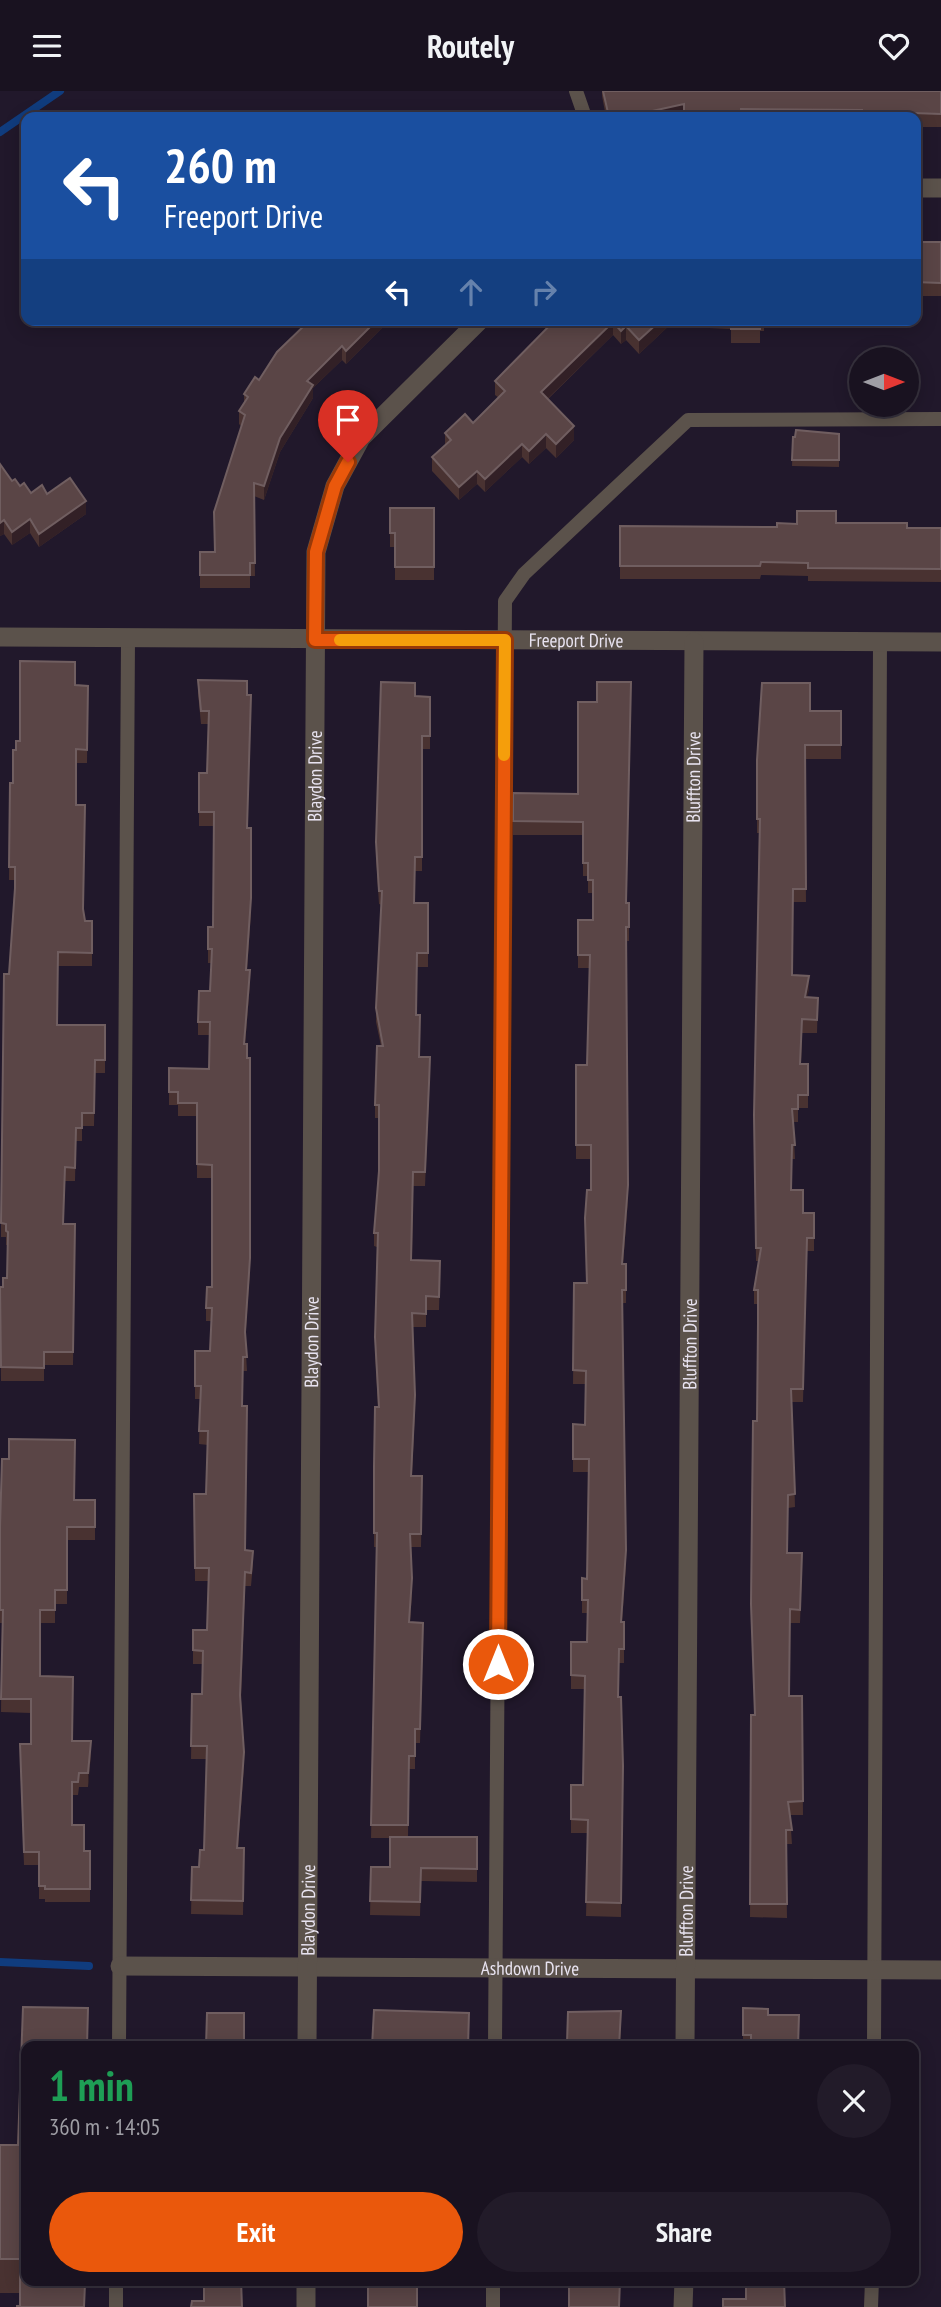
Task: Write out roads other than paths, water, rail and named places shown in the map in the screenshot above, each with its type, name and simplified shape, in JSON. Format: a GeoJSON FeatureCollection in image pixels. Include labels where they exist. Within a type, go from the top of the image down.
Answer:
{"type":"FeatureCollection","features":[{"type":"Feature","properties":{"kind":"street"},"geometry":{"type":"LineString","coordinates":[[921,188],[941,188]]}},
{"type":"Feature","properties":{"kind":"street","name":"Blaydon Drive"},"geometry":{"type":"LineString","coordinates":[[307,2041],[316,552],[335,486],[361,438],[474,326]]}},
{"type":"Feature","properties":{"kind":"street","name":"Freeport Drive"},"geometry":{"type":"LineString","coordinates":[[0,637],[128,640],[941,642]]}},
{"type":"Feature","properties":{"kind":"street","name":"Bluffton Drive"},"geometry":{"type":"LineString","coordinates":[[685,2041],[694,642]]}},
{"type":"Feature","properties":{"kind":"street","name":"Ashdown Drive"},"geometry":{"type":"LineString","coordinates":[[120,1966],[941,1971]]}},
{"type":"Feature","properties":{"kind":"street"},"geometry":{"type":"LineString","coordinates":[[306,2286],[306,2307]]}},
{"type":"Feature","properties":{"kind":"street"},"geometry":{"type":"LineString","coordinates":[[683,2307],[684,2286]]}},
{"type":"Feature","properties":{"kind":"lane"},"geometry":{"type":"LineString","coordinates":[[576,91],[584,112]]}},
{"type":"Feature","properties":{"kind":"lane"},"geometry":{"type":"LineString","coordinates":[[495,2041],[505,601],[524,575],[688,420],[941,418]]}},
{"type":"Feature","properties":{"kind":"lane"},"geometry":{"type":"LineString","coordinates":[[119,2041],[128,640]]}},
{"type":"Feature","properties":{"kind":"lane"},"geometry":{"type":"LineString","coordinates":[[874,2041],[880,641]]}},
{"type":"Feature","properties":{"kind":"lane"},"geometry":{"type":"LineString","coordinates":[[116,2286],[116,2307]]}},
{"type":"Feature","properties":{"kind":"lane"},"geometry":{"type":"LineString","coordinates":[[493,2286],[493,2307]]}},
{"type":"Feature","properties":{"kind":"lane"},"geometry":{"type":"LineString","coordinates":[[871,2307],[872,2286]]}},
{"type":"Feature","properties":{"kind":"waterway"},"geometry":{"type":"LineString","coordinates":[[29,112],[60,91]]}},
{"type":"Feature","properties":{"kind":"waterway"},"geometry":{"type":"LineString","coordinates":[[0,132],[21,118]]}},
{"type":"Feature","properties":{"kind":"waterway"},"geometry":{"type":"LineString","coordinates":[[0,1962],[89,1966]]}}]}
